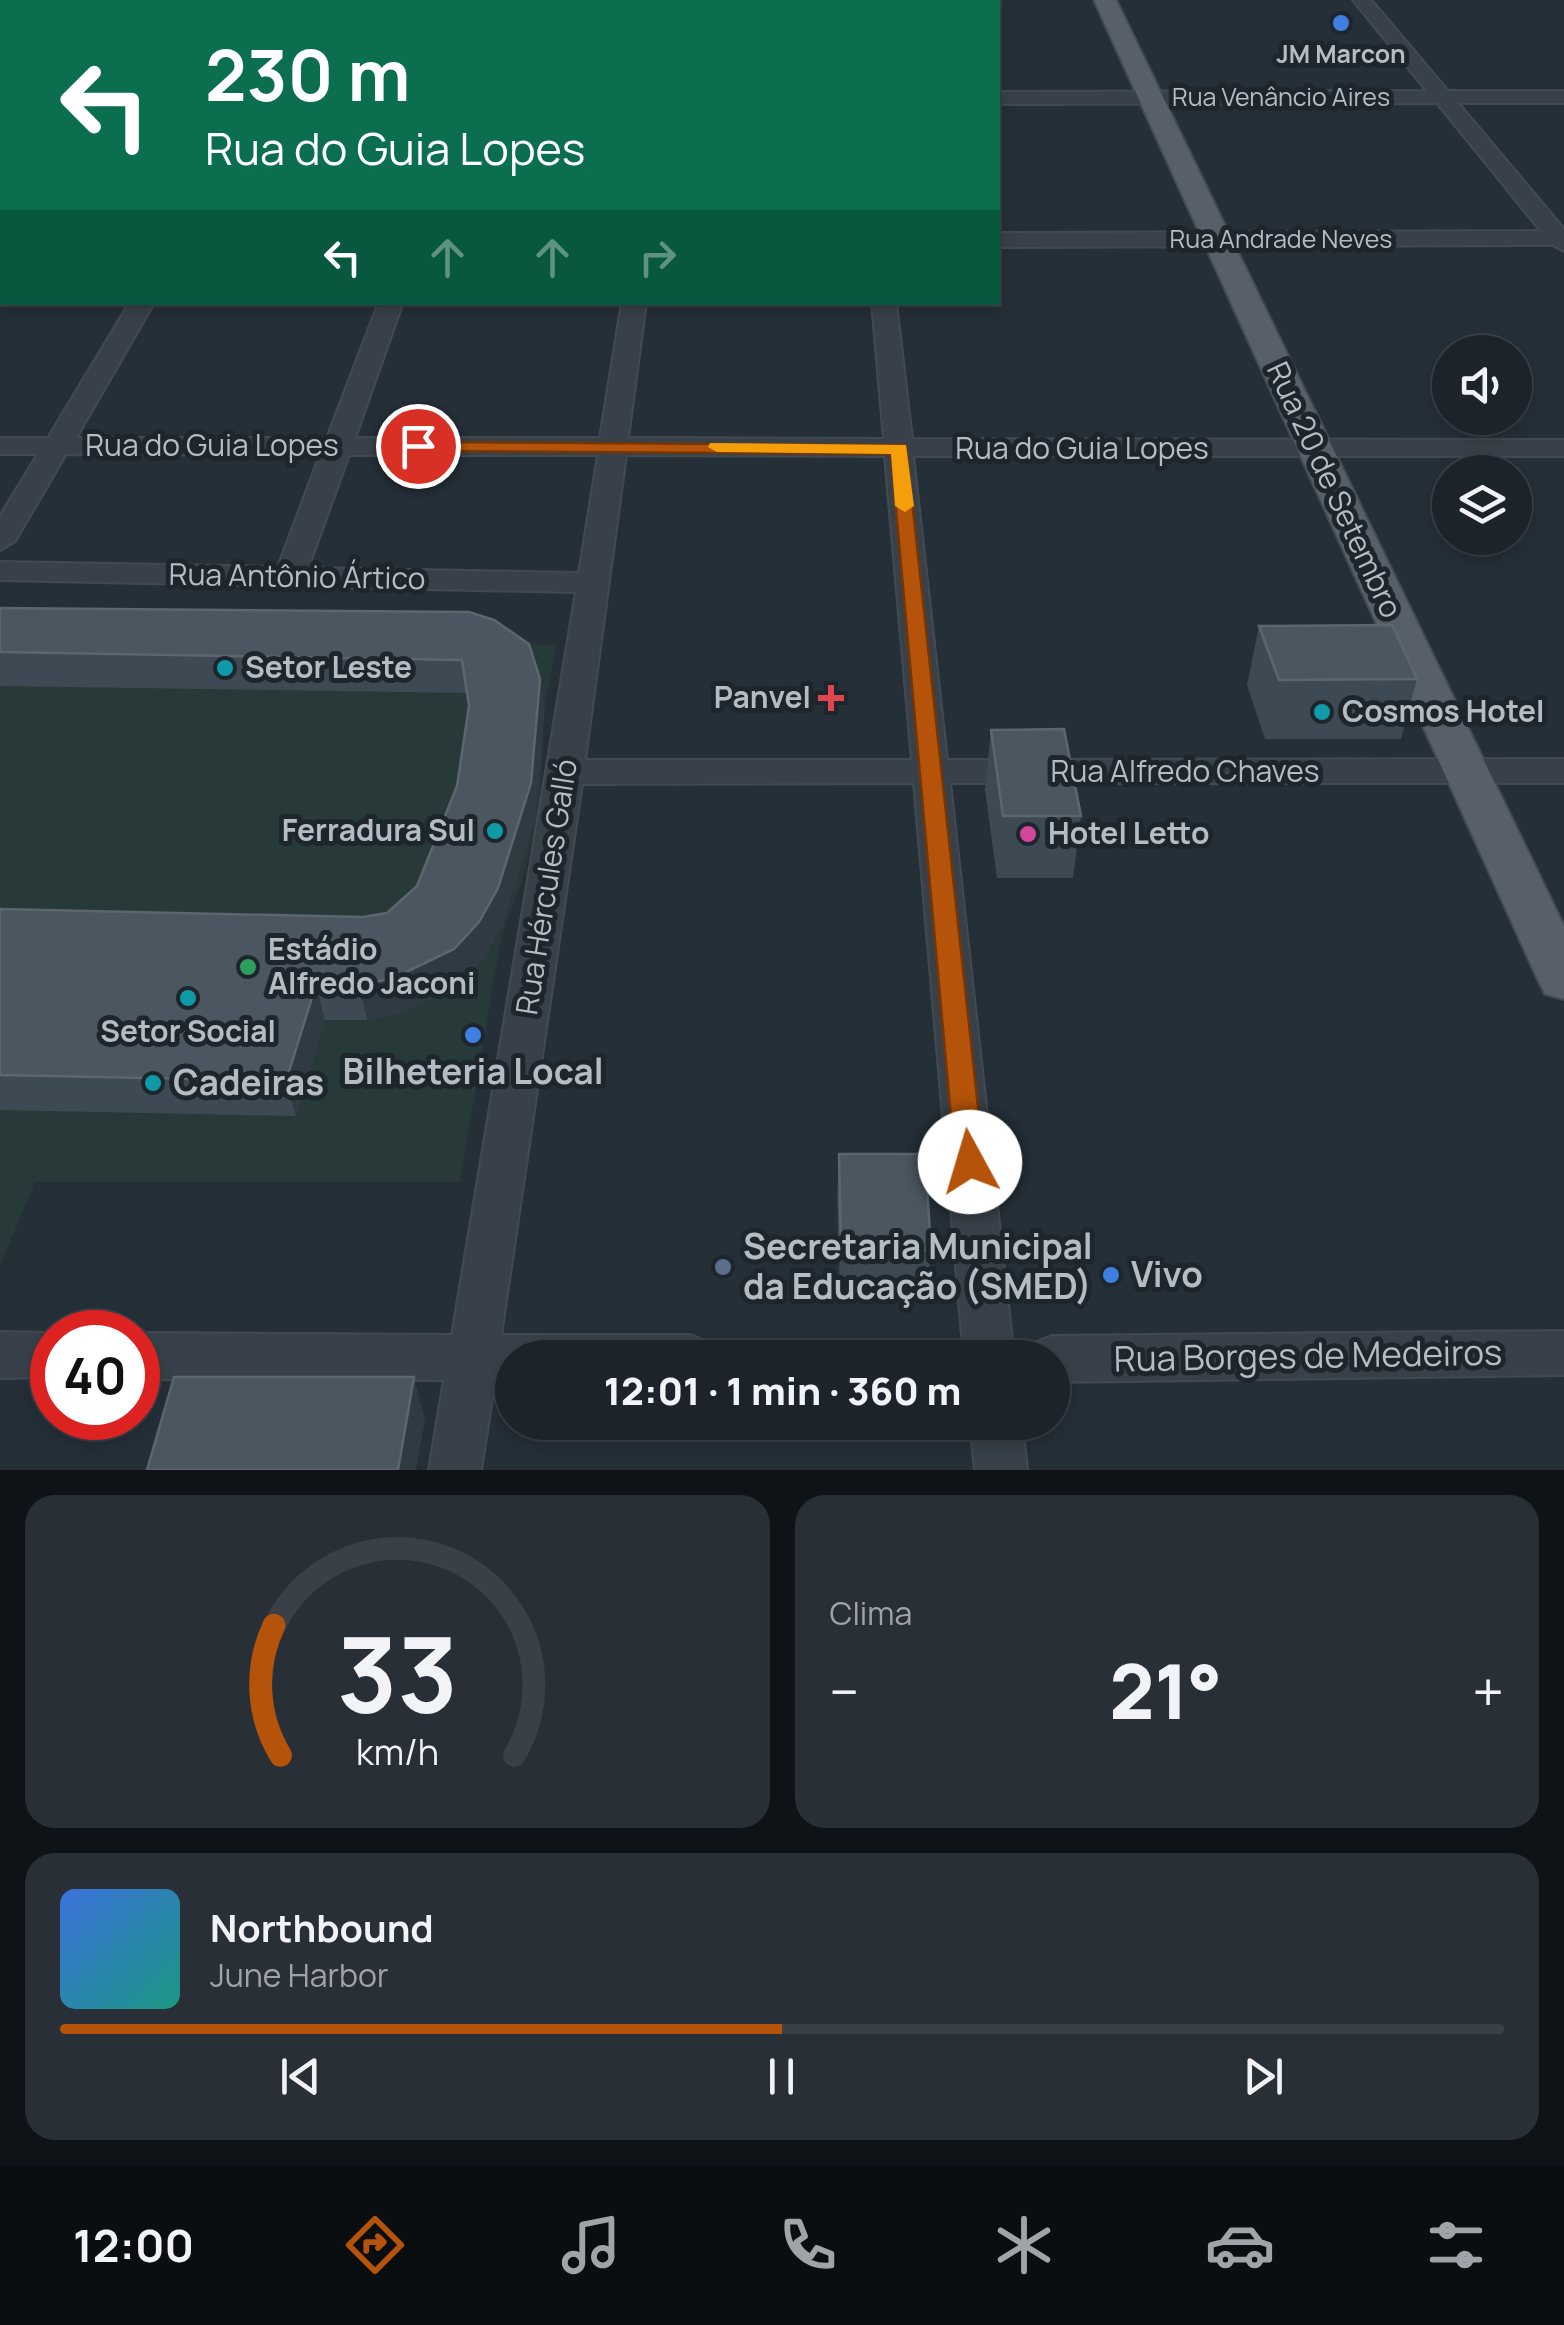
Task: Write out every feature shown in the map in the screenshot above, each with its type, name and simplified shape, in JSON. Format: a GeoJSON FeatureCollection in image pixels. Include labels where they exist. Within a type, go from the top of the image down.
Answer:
{"type":"FeatureCollection","features":[{"type":"Feature","properties":{"kind":"main road","name":"Rua 20 de Setembro"},"geometry":{"type":"LineString","coordinates":[[1105,0],[1564,980]]}},
{"type":"Feature","properties":{"kind":"street"},"geometry":{"type":"LineString","coordinates":[[1362,0],[1562,240]]}},
{"type":"Feature","properties":{"kind":"street","name":"Rua Venâncio Aires"},"geometry":{"type":"LineString","coordinates":[[1000,98],[1564,97]]}},
{"type":"Feature","properties":{"kind":"street","name":"Rua Andrade Neves"},"geometry":{"type":"LineString","coordinates":[[1000,240],[1562,240]]}},
{"type":"Feature","properties":{"kind":"street"},"geometry":{"type":"LineString","coordinates":[[0,542],[141,305]]}},
{"type":"Feature","properties":{"kind":"street"},"geometry":{"type":"LineString","coordinates":[[290,578],[390,305]]}},
{"type":"Feature","properties":{"kind":"street","name":"Rua Hércules Galló"},"geometry":{"type":"LineString","coordinates":[[455,1470],[566,772],[634,305]]}},
{"type":"Feature","properties":{"kind":"street"},"geometry":{"type":"LineString","coordinates":[[884,305],[988,1340]]}},
{"type":"Feature","properties":{"kind":"street","name":"Rua do Guia Lopes"},"geometry":{"type":"LineString","coordinates":[[0,446],[1564,448]]}},
{"type":"Feature","properties":{"kind":"street","name":"Rua Antônio Ártico"},"geometry":{"type":"LineString","coordinates":[[0,571],[594,582]]}},
{"type":"Feature","properties":{"kind":"street","name":"Rua Alfredo Chaves"},"geometry":{"type":"LineString","coordinates":[[566,772],[1564,771]]}},
{"type":"Feature","properties":{"kind":"street","name":"Rua Borges de Medeiros"},"geometry":{"type":"LineString","coordinates":[[1070,1358],[1564,1354]]}},
{"type":"Feature","properties":{"kind":"street"},"geometry":{"type":"LineString","coordinates":[[0,1355],[30,1355]]}},
{"type":"Feature","properties":{"kind":"street"},"geometry":{"type":"LineString","coordinates":[[160,1356],[495,1356]]}},
{"type":"Feature","properties":{"kind":"street"},"geometry":{"type":"LineString","coordinates":[[998,1440],[1001,1470]]}},
{"type":"Feature","properties":{"kind":"shaded area","name":"Estádio Alfredo Jaconi"},"geometry":{"type":"Polygon","coordinates":[[[0,636],[556,645],[545,704],[540,806],[523,878],[501,938],[460,1182],[35,1182],[0,1266],[0,636]]]}},
{"type":"Feature","properties":{"kind":"building"},"geometry":{"type":"Polygon","coordinates":[[[0,608],[469,612],[494,620],[529,644],[540,679],[531,783],[498,888],[479,922],[454,949],[394,978],[359,985],[316,985],[286,1081],[0,1075],[0,909],[363,917],[387,913],[417,886],[457,786],[469,706],[462,660],[0,652],[0,608]]]}},
{"type":"Feature","properties":{"kind":"building"},"geometry":{"type":"Polygon","coordinates":[[[1392,625],[1417,679],[1279,680],[1259,626],[1392,625]]]}},
{"type":"Feature","properties":{"kind":"building"},"geometry":{"type":"Polygon","coordinates":[[[1064,729],[1081,816],[1003,816],[991,730],[1064,729]]]}},
{"type":"Feature","properties":{"kind":"building"},"geometry":{"type":"Polygon","coordinates":[[[839,1154],[925,1154],[931,1250],[841,1249],[839,1154]]]}},
{"type":"Feature","properties":{"kind":"building"},"geometry":{"type":"Polygon","coordinates":[[[174,1377],[414,1377],[398,1470],[147,1470],[156,1440],[160,1440],[160,1425],[174,1377]]]}},
{"type":"Feature","properties":{"kind":"slow traffic"},"geometry":{"type":"LineString","coordinates":[[717,447],[900,449],[905,506]]}},
{"type":"Feature","properties":{"kind":"place","name":"JM Marcon"},"geometry":{"type":"Point","coordinates":[1341,23]}},
{"type":"Feature","properties":{"kind":"place","name":"Setor Leste"},"geometry":{"type":"Point","coordinates":[225,668]}},
{"type":"Feature","properties":{"kind":"place","name":"Panvel"},"geometry":{"type":"Point","coordinates":[831,698]}},
{"type":"Feature","properties":{"kind":"place","name":"Cosmos Hotel"},"geometry":{"type":"Point","coordinates":[1322,712]}},
{"type":"Feature","properties":{"kind":"place","name":"Ferradura Sul"},"geometry":{"type":"Point","coordinates":[495,831]}},
{"type":"Feature","properties":{"kind":"place","name":"Hotel Letto"},"geometry":{"type":"Point","coordinates":[1028,834]}},
{"type":"Feature","properties":{"kind":"place","name":"Estádio Alfredo Jaconi"},"geometry":{"type":"Point","coordinates":[248,967]}},
{"type":"Feature","properties":{"kind":"place","name":"Setor Social"},"geometry":{"type":"Point","coordinates":[188,998]}},
{"type":"Feature","properties":{"kind":"place","name":"Bilheteria Local"},"geometry":{"type":"Point","coordinates":[473,1035]}},
{"type":"Feature","properties":{"kind":"place","name":"Cadeiras"},"geometry":{"type":"Point","coordinates":[153,1083]}},
{"type":"Feature","properties":{"kind":"place","name":"Secretaria Municipal da Educação (SMED)"},"geometry":{"type":"Point","coordinates":[723,1267]}},
{"type":"Feature","properties":{"kind":"place","name":"Vivo"},"geometry":{"type":"Point","coordinates":[1111,1275]}},
{"type":"Feature","properties":{"kind":"route"},"geometry":{"type":"LineString","coordinates":[[418,446],[900,449],[970,1162]]}}]}
